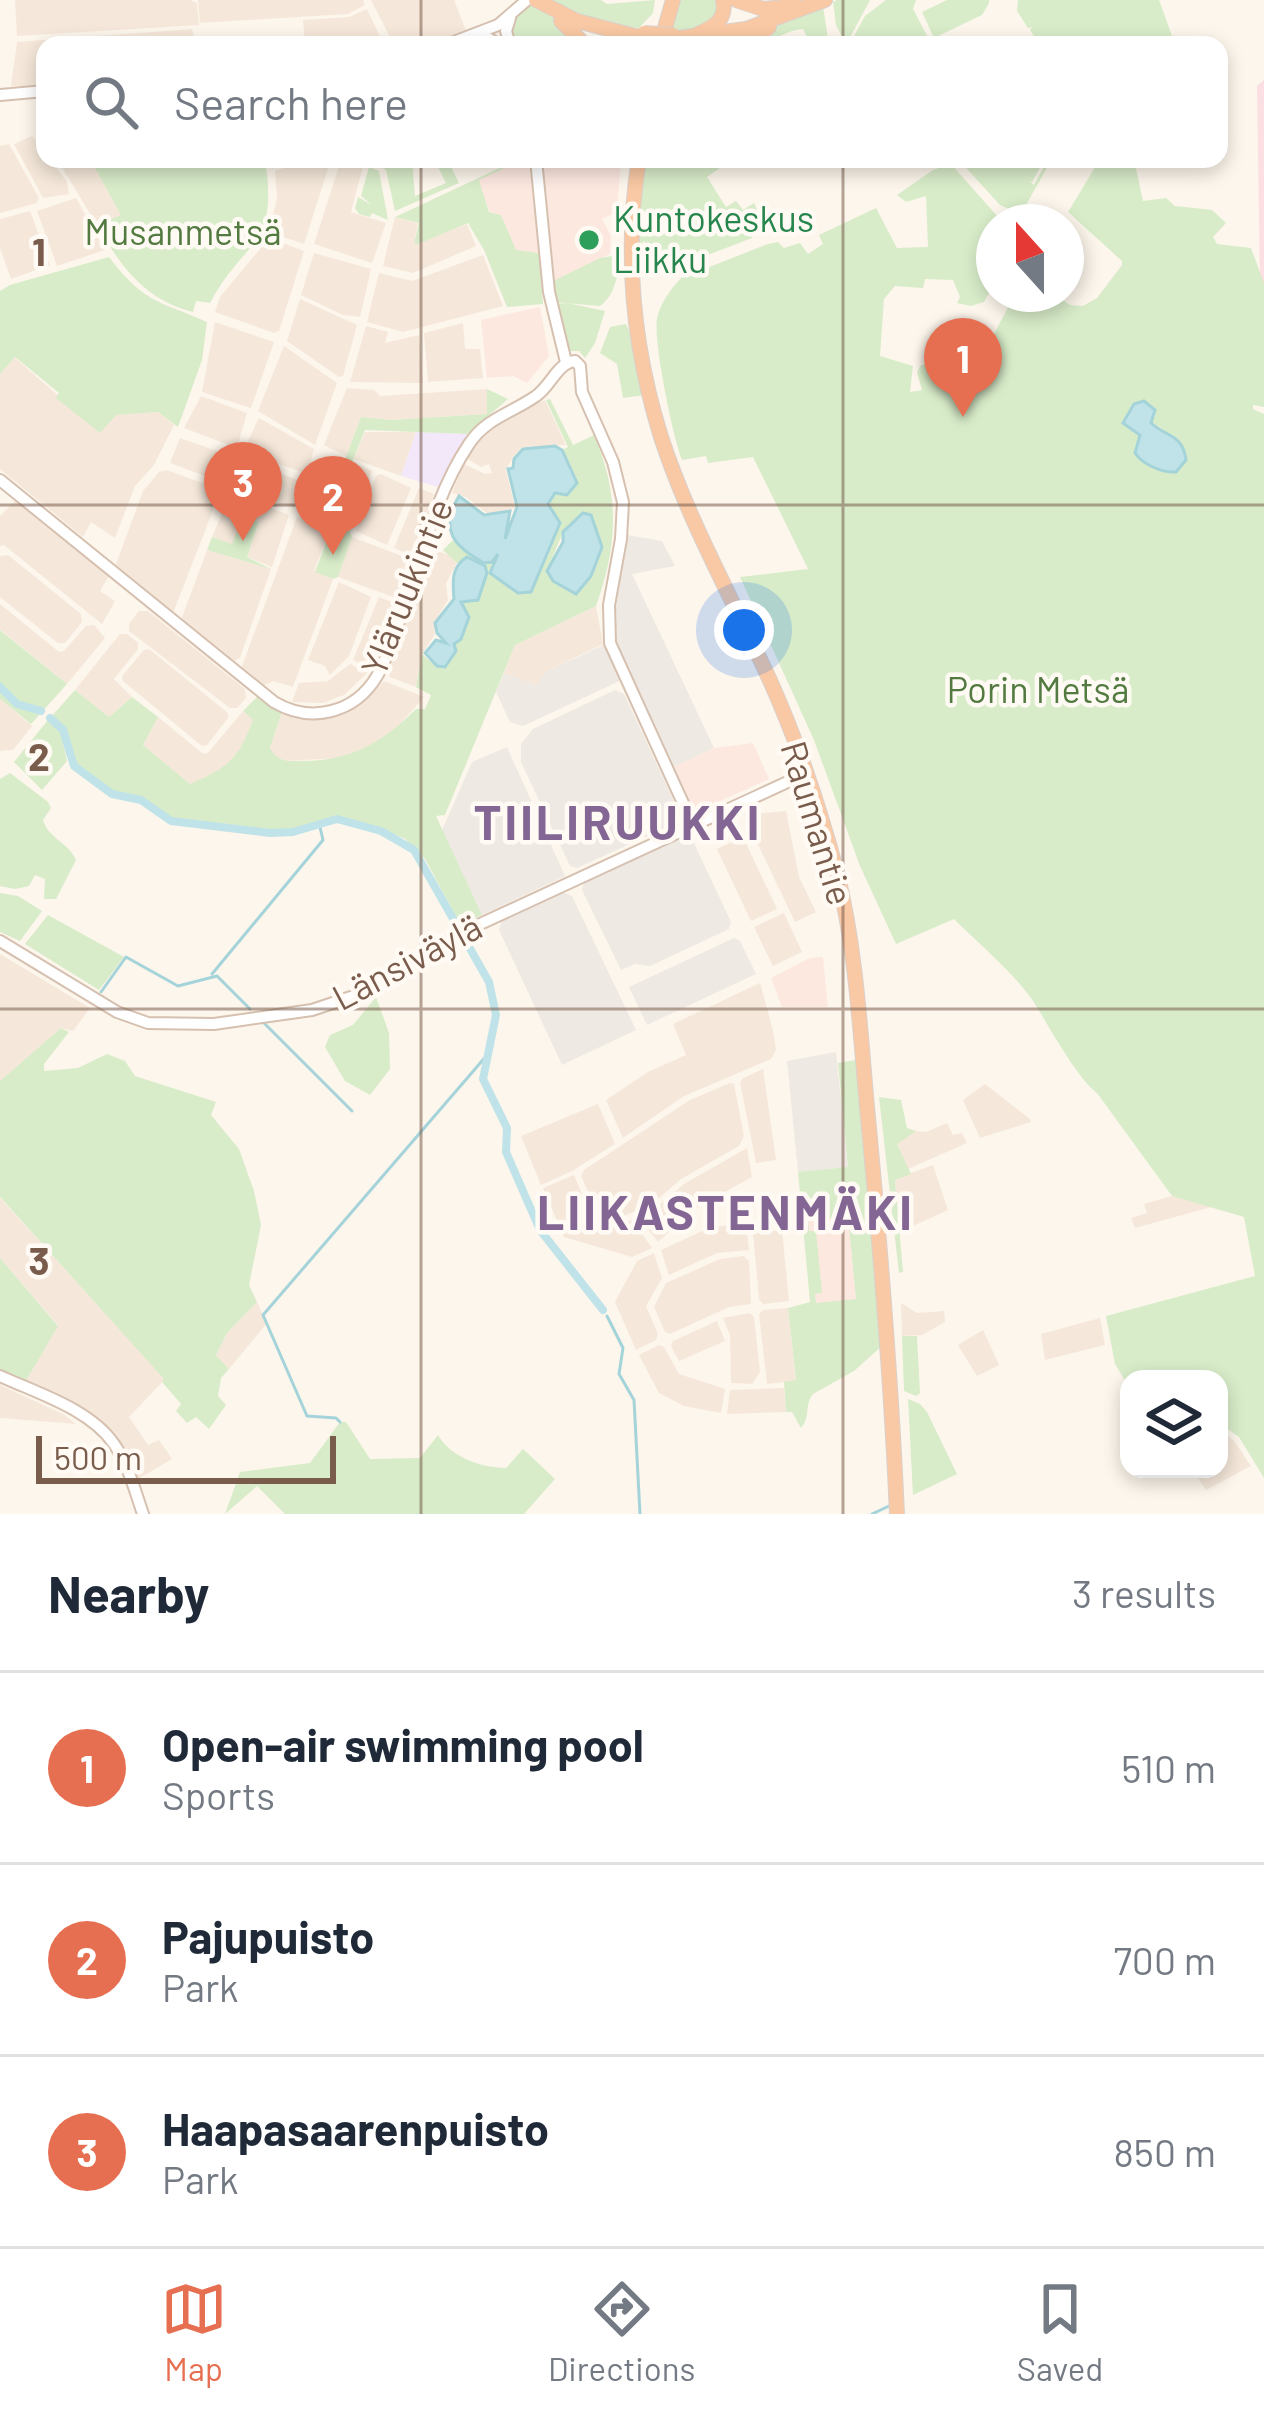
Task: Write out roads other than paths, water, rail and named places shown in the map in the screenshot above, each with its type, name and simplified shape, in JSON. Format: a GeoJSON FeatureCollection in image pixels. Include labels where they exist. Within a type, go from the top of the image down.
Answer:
{"type":"FeatureCollection","features":[{"type":"Feature","properties":{"kind":"highway"},"geometry":{"type":"LineString","coordinates":[[698,34],[720,20],[723,0]]}},
{"type":"Feature","properties":{"kind":"highway"},"geometry":{"type":"LineString","coordinates":[[736,0],[763,9],[811,4]]}},
{"type":"Feature","properties":{"kind":"highway"},"geometry":{"type":"LineString","coordinates":[[659,36],[672,1]]}},
{"type":"Feature","properties":{"kind":"highway"},"geometry":{"type":"LineString","coordinates":[[540,3],[596,25],[645,36]]}},
{"type":"Feature","properties":{"kind":"highway"},"geometry":{"type":"LineString","coordinates":[[540,3],[575,36]]}},
{"type":"Feature","properties":{"kind":"highway"},"geometry":{"type":"LineString","coordinates":[[682,36],[744,26],[811,4]]}},
{"type":"Feature","properties":{"kind":"highway"},"geometry":{"type":"LineString","coordinates":[[696,36],[733,33],[811,4]]}},
{"type":"Feature","properties":{"kind":"highway"},"geometry":{"type":"LineString","coordinates":[[759,36],[811,4]]}},
{"type":"Feature","properties":{"kind":"highway","name":"Raumantie"},"geometry":{"type":"LineString","coordinates":[[638,168],[632,268],[646,381],[672,469],[807,773],[838,878],[855,980],[888,1339],[897,1514]]}},
{"type":"Feature","properties":{"kind":"main road"},"geometry":{"type":"LineString","coordinates":[[500,36],[516,10],[540,3]]}},
{"type":"Feature","properties":{"kind":"main road"},"geometry":{"type":"LineString","coordinates":[[0,95],[36,92]]}},
{"type":"Feature","properties":{"kind":"main road"},"geometry":{"type":"LineString","coordinates":[[537,168],[549,292],[570,369],[613,461],[623,502],[609,605],[610,643],[693,825]]}},
{"type":"Feature","properties":{"kind":"main road","name":"Yläruukintie"},"geometry":{"type":"LineString","coordinates":[[0,480],[274,702],[298,713],[329,712],[362,694],[381,668],[467,446],[497,416],[535,397],[570,369]]}},
{"type":"Feature","properties":{"kind":"main road","name":"Länsiväylä"},"geometry":{"type":"LineString","coordinates":[[0,941],[125,1015],[180,1026],[313,1010],[382,984],[462,932],[807,773]]}},
{"type":"Feature","properties":{"kind":"main road"},"geometry":{"type":"LineString","coordinates":[[0,1376],[49,1398],[103,1432],[121,1456],[143,1514]]}},
{"type":"Feature","properties":{"kind":"water"},"geometry":{"type":"Polygon","coordinates":[[[1144,401],[1155,410],[1151,423],[1178,441],[1184,452],[1186,460],[1176,472],[1153,467],[1135,453],[1140,435],[1123,423],[1134,404],[1144,401]]]}},
{"type":"Feature","properties":{"kind":"water"},"geometry":{"type":"Polygon","coordinates":[[[555,446],[562,450],[577,483],[567,495],[555,493],[548,504],[560,523],[531,592],[518,593],[490,573],[498,554],[484,563],[465,551],[453,536],[450,519],[459,496],[484,515],[510,511],[505,539],[517,507],[508,469],[523,449],[555,446]]]}},
{"type":"Feature","properties":{"kind":"water"},"geometry":{"type":"Polygon","coordinates":[[[583,513],[591,515],[602,547],[591,576],[576,594],[553,581],[547,571],[563,542],[563,532],[583,513]]]}},
{"type":"Feature","properties":{"kind":"water"},"geometry":{"type":"Polygon","coordinates":[[[467,557],[485,566],[487,573],[478,600],[461,602],[469,617],[461,639],[454,644],[456,651],[445,667],[437,666],[425,653],[436,640],[446,643],[435,623],[454,599],[455,571],[467,557]]]}},
{"type":"Feature","properties":{"kind":"waterway"},"geometry":{"type":"LineString","coordinates":[[0,687],[17,704],[41,711]]}},
{"type":"Feature","properties":{"kind":"waterway"},"geometry":{"type":"LineString","coordinates":[[50,718],[63,730],[74,766],[112,794],[141,800],[171,821],[270,833],[293,832],[337,819],[381,831],[414,850],[489,982],[496,1015],[483,1079],[507,1128],[506,1152],[540,1230],[603,1310]]}},
{"type":"Feature","properties":{"kind":"waterway"},"geometry":{"type":"LineString","coordinates":[[212,974],[323,840],[319,823]]}},
{"type":"Feature","properties":{"kind":"waterway"},"geometry":{"type":"LineString","coordinates":[[101,992],[126,957],[178,986],[217,976],[250,1009]]}},
{"type":"Feature","properties":{"kind":"waterway"},"geometry":{"type":"LineString","coordinates":[[263,1022],[352,1111]]}},
{"type":"Feature","properties":{"kind":"waterway"},"geometry":{"type":"LineString","coordinates":[[340,1422],[307,1416],[263,1315],[488,1054]]}},
{"type":"Feature","properties":{"kind":"waterway"},"geometry":{"type":"LineString","coordinates":[[607,1316],[623,1348],[619,1374],[634,1400],[640,1514]]}},
{"type":"Feature","properties":{"kind":"waterway"},"geometry":{"type":"LineString","coordinates":[[872,1514],[889,1506]]}},
{"type":"Feature","properties":{"kind":"place","name":"Kuntokeskus Liikku"},"geometry":{"type":"Point","coordinates":[589,240]}},
{"type":"Feature","properties":{"kind":"place","name":"Open-air swimming pool"},"geometry":{"type":"Point","coordinates":[963,417]}},
{"type":"Feature","properties":{"kind":"place","name":"Haapasaarenpuisto"},"geometry":{"type":"Point","coordinates":[243,541]}},
{"type":"Feature","properties":{"kind":"place","name":"Pajupuisto"},"geometry":{"type":"Point","coordinates":[333,555]}},
{"type":"Feature","properties":{"kind":"district","name":"TIILIRUUKKI"},"geometry":{"type":"Point","coordinates":[618,823]}},
{"type":"Feature","properties":{"kind":"district","name":"LIIKASTENMÄKI"},"geometry":{"type":"Point","coordinates":[726,1213]}},
{"type":"Feature","properties":{"kind":"park label","name":"Musanmetsä"},"geometry":{"type":"Point","coordinates":[183,232]}},
{"type":"Feature","properties":{"kind":"park label","name":"Porin Metsä"},"geometry":{"type":"Point","coordinates":[1038,690]}}]}
